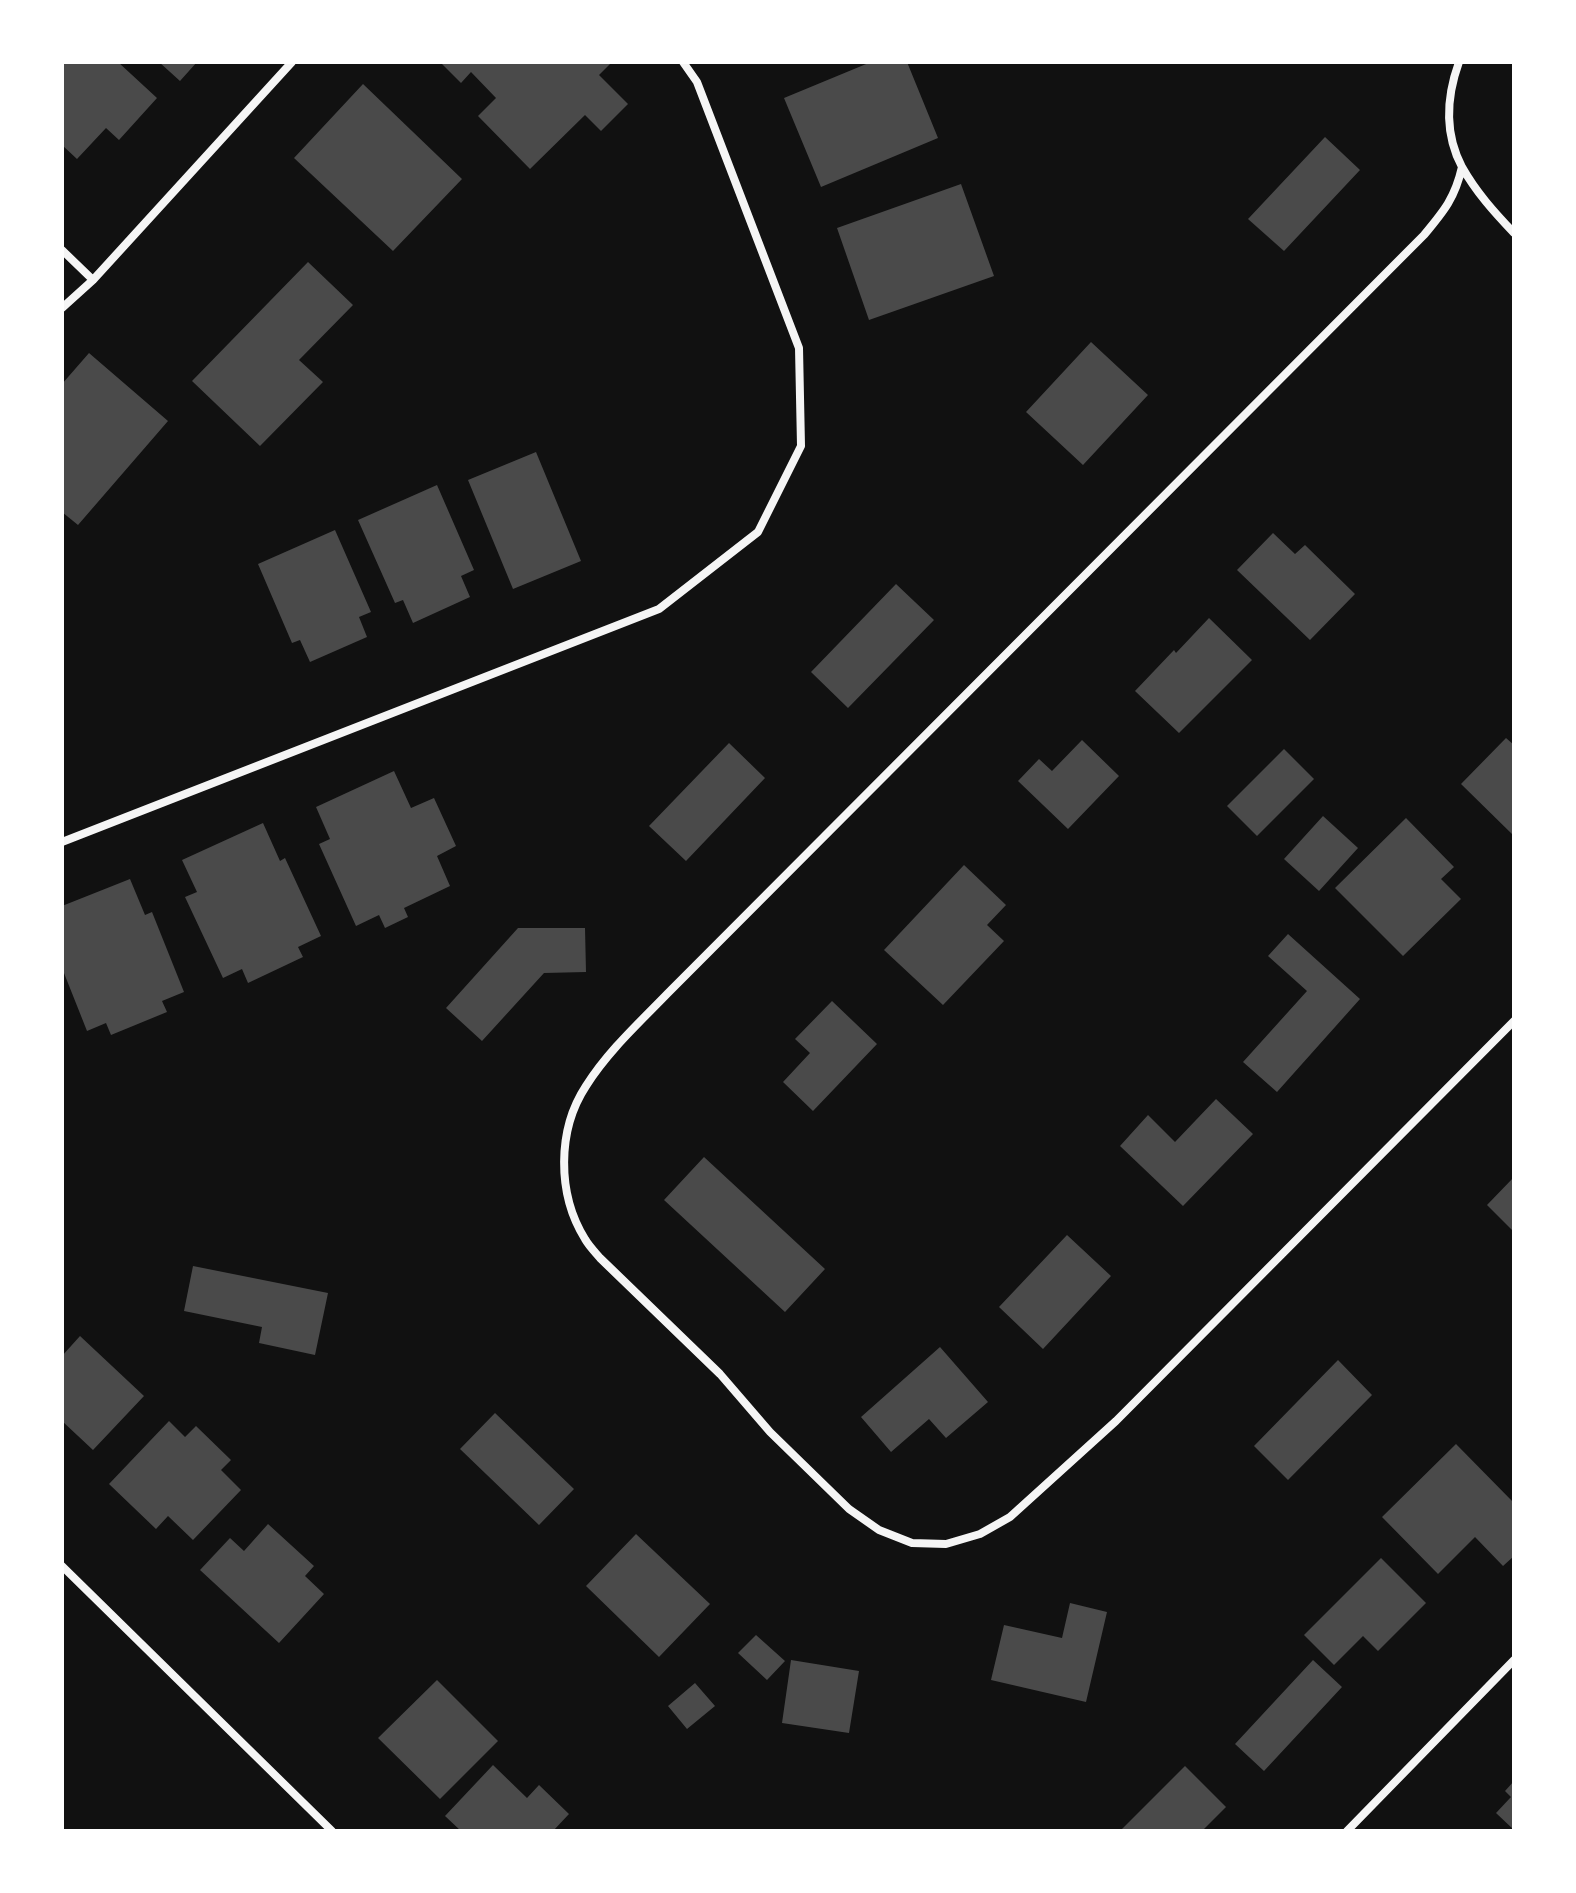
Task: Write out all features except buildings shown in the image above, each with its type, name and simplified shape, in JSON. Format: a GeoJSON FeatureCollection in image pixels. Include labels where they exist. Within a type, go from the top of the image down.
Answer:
{"type":"FeatureCollection","features":[{"type":"Feature","properties":{"kind":"street"},"geometry":{"type":"LineString","coordinates":[[62,308],[93,280],[292,62]]}},
{"type":"Feature","properties":{"kind":"street"},"geometry":{"type":"LineString","coordinates":[[62,842],[659,609],[758,532],[801,446],[799,348],[697,82],[683,62]]}},
{"type":"Feature","properties":{"kind":"street"},"geometry":{"type":"LineString","coordinates":[[1459,62],[1448,103],[1449,130],[1457,157],[1470,182],[1514,233]]}},
{"type":"Feature","properties":{"kind":"street"},"geometry":{"type":"LineString","coordinates":[[1462,167],[1448,205],[1424,235],[668,993],[602,1063],[584,1088],[572,1115],[565,1143],[567,1196],[585,1240],[600,1258],[720,1374],[770,1432],[849,1509],[879,1530],[912,1543],[946,1544],[980,1534],[1010,1517],[1116,1421],[1514,1021]]}},
{"type":"Feature","properties":{"kind":"street"},"geometry":{"type":"LineString","coordinates":[[62,250],[93,280]]}},
{"type":"Feature","properties":{"kind":"street"},"geometry":{"type":"LineString","coordinates":[[62,1566],[332,1831]]}},
{"type":"Feature","properties":{"kind":"street"},"geometry":{"type":"LineString","coordinates":[[1347,1831],[1514,1660]]}}]}
